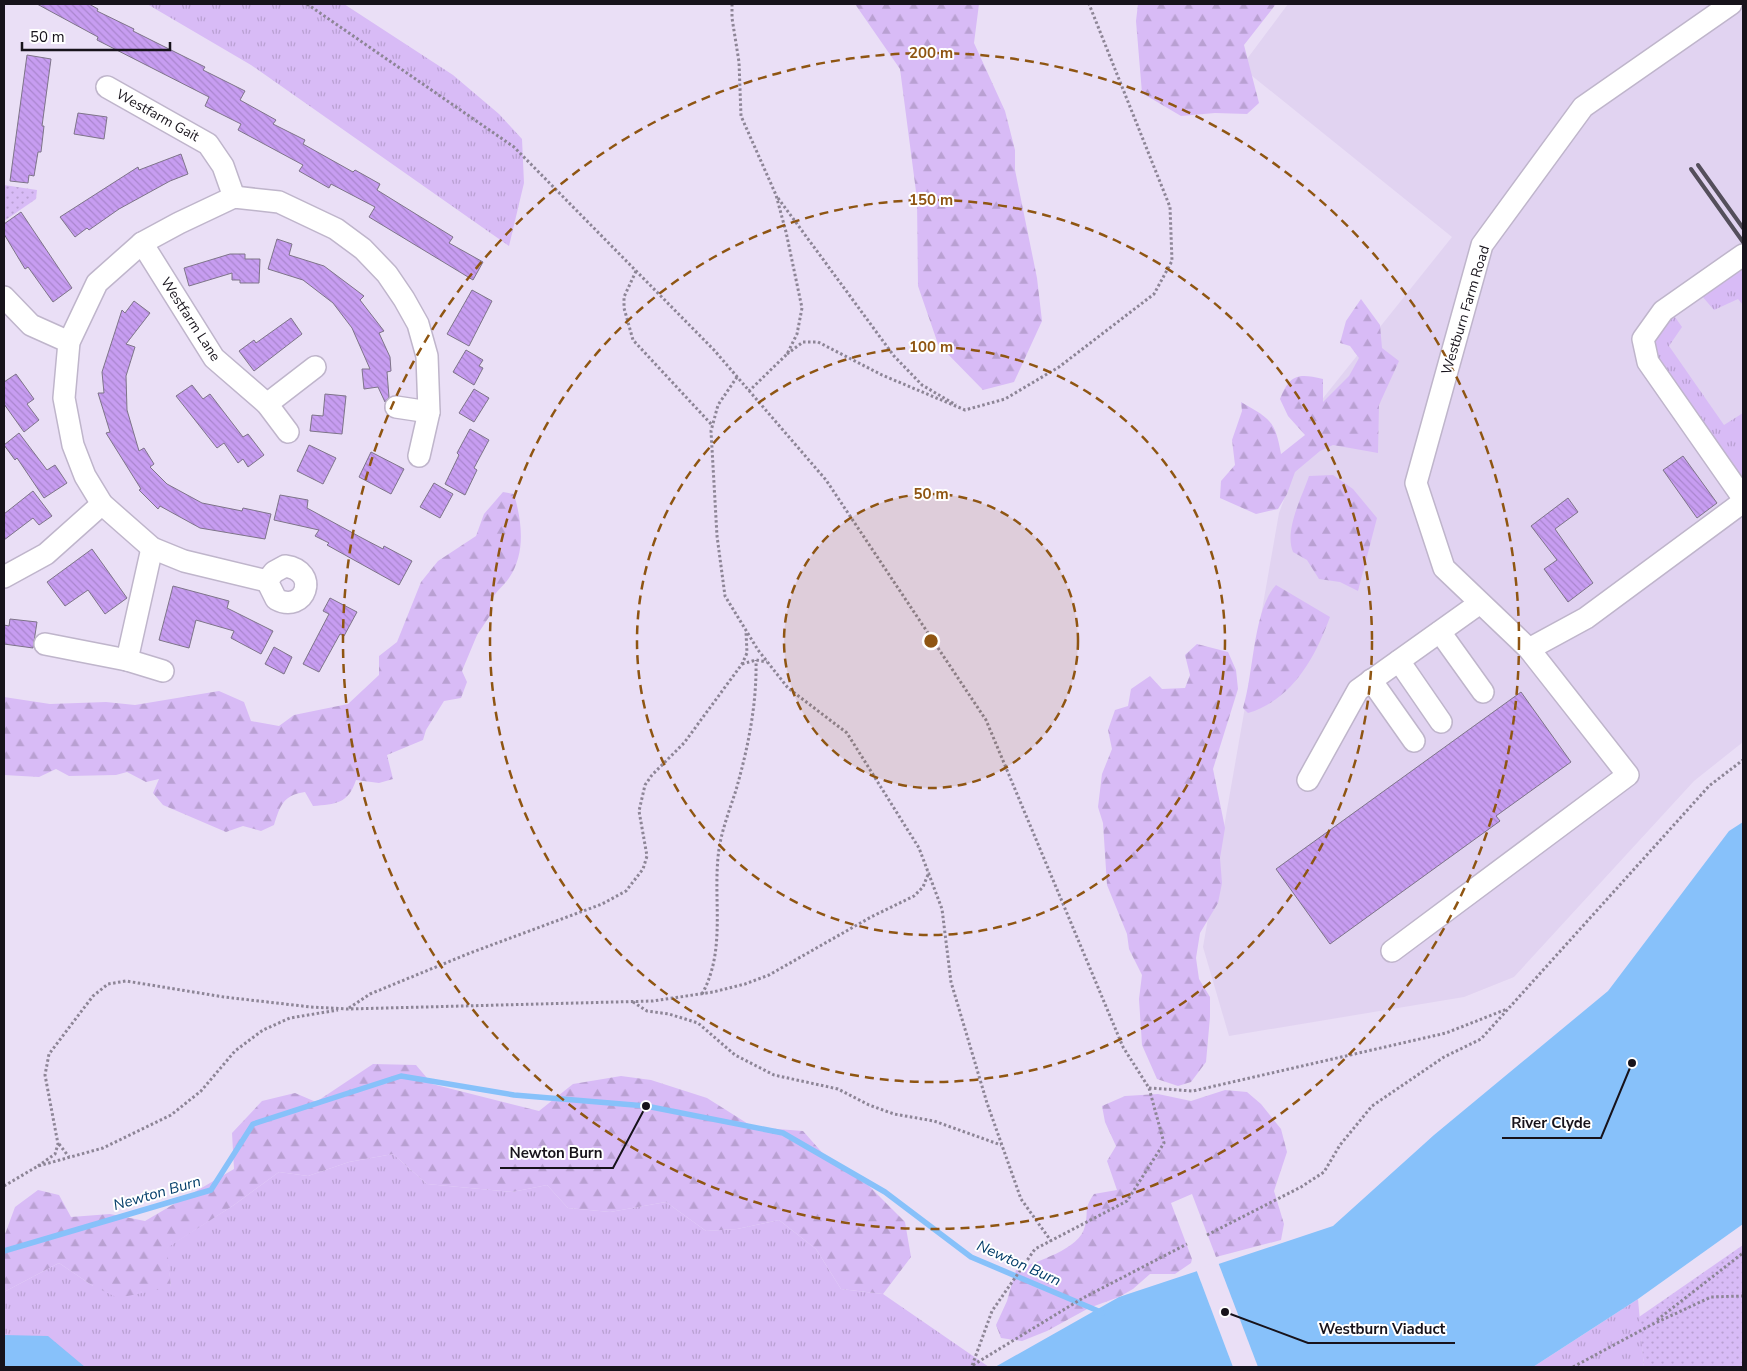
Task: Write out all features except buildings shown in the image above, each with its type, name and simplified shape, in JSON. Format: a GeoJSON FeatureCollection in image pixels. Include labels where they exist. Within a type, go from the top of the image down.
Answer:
{"type":"FeatureCollection","features":[{"type":"Feature","properties":{"kind":"street","name":"Westburn Farm Road"},"geometry":{"type":"LineString","coordinates":[[1392,951],[1628,775],[1529,649],[1444,568],[1416,483],[1482,245],[1583,108],[1731,4]]}},
{"type":"Feature","properties":{"kind":"street","name":"Westfarm Gait"},"geometry":{"type":"LineString","coordinates":[[107,87],[208,144],[223,166],[234,198]]}},
{"type":"Feature","properties":{"kind":"street"},"geometry":{"type":"LineString","coordinates":[[266,581],[184,561],[152,548],[102,504],[85,476],[67,423],[64,398],[68,342],[97,283],[142,243],[179,223],[234,198],[279,202],[336,229],[363,249],[387,274],[418,324],[427,356],[428,412],[419,456]]}},
{"type":"Feature","properties":{"kind":"street","name":"Westfarm Lane"},"geometry":{"type":"LineString","coordinates":[[142,243],[214,358],[267,404],[288,432]]}},
{"type":"Feature","properties":{"kind":"street"},"geometry":{"type":"LineString","coordinates":[[1743,256],[1663,311],[1643,339],[1648,362],[1743,498]]}},
{"type":"Feature","properties":{"kind":"street"},"geometry":{"type":"LineString","coordinates":[[4,298],[31,325],[68,342]]}},
{"type":"Feature","properties":{"kind":"street"},"geometry":{"type":"LineString","coordinates":[[267,404],[315,367]]}},
{"type":"Feature","properties":{"kind":"street"},"geometry":{"type":"LineString","coordinates":[[396,407],[428,412]]}},
{"type":"Feature","properties":{"kind":"street"},"geometry":{"type":"LineString","coordinates":[[1529,649],[1586,618],[1743,502]]}},
{"type":"Feature","properties":{"kind":"street"},"geometry":{"type":"LineString","coordinates":[[4,577],[46,554],[102,504]]}},
{"type":"Feature","properties":{"kind":"street"},"geometry":{"type":"LineString","coordinates":[[127,660],[152,548]]}},
{"type":"Feature","properties":{"kind":"street"},"geometry":{"type":"LineString","coordinates":[[1308,780],[1358,690],[1480,603]]}},
{"type":"Feature","properties":{"kind":"street"},"geometry":{"type":"LineString","coordinates":[[1440,632],[1483,692]]}},
{"type":"Feature","properties":{"kind":"street"},"geometry":{"type":"LineString","coordinates":[[45,644],[127,660],[163,671]]}},
{"type":"Feature","properties":{"kind":"street"},"geometry":{"type":"LineString","coordinates":[[1399,661],[1441,722]]}},
{"type":"Feature","properties":{"kind":"street"},"geometry":{"type":"LineString","coordinates":[[1371,680],[1414,741]]}},
{"type":"Feature","properties":{"kind":"path"},"geometry":{"type":"LineString","coordinates":[[307,4],[514,147],[714,350],[826,480],[986,720],[1123,1046],[1149,1088],[1164,1143],[1127,1201],[1036,1249],[992,1311],[971,1366]]}},
{"type":"Feature","properties":{"kind":"path"},"geometry":{"type":"LineString","coordinates":[[732,4],[732,18],[739,62],[741,116],[776,195],[802,308],[797,334],[787,354]]}},
{"type":"Feature","properties":{"kind":"path"},"geometry":{"type":"LineString","coordinates":[[749,391],[787,354],[803,342],[818,342],[882,375],[965,410],[1005,399],[1059,367],[1154,294],[1172,261],[1170,207],[1090,4]]}},
{"type":"Feature","properties":{"kind":"path"},"geometry":{"type":"LineString","coordinates":[[776,195],[894,356],[922,385],[965,410]]}},
{"type":"Feature","properties":{"kind":"path"},"geometry":{"type":"LineString","coordinates":[[636,271],[624,297],[624,308],[633,340],[712,426]]}},
{"type":"Feature","properties":{"kind":"path"},"geometry":{"type":"LineString","coordinates":[[737,378],[718,405],[711,431],[717,536],[725,596],[746,632],[788,688],[848,733],[919,848],[942,909],[951,982],[1002,1145],[1021,1200],[1051,1240]]}},
{"type":"Feature","properties":{"kind":"path"},"geometry":{"type":"LineString","coordinates":[[38,1166],[103,1148],[171,1115],[201,1091],[235,1051],[263,1030],[305,1014],[348,1008],[370,994],[470,953],[602,904],[626,890],[643,869],[647,856],[639,811],[645,785],[652,775],[684,743],[725,684],[742,664],[747,653],[746,632]]}},
{"type":"Feature","properties":{"kind":"path"},"geometry":{"type":"LineString","coordinates":[[742,664],[756,660],[767,662]]}},
{"type":"Feature","properties":{"kind":"path"},"geometry":{"type":"LineString","coordinates":[[702,994],[711,977],[717,942],[719,848],[753,718],[757,689],[756,660]]}},
{"type":"Feature","properties":{"kind":"path"},"geometry":{"type":"LineString","coordinates":[[1207,1235],[1301,1187],[1324,1172],[1340,1145],[1372,1106],[1444,1057],[1481,1039],[1709,786],[1743,760]]}},
{"type":"Feature","properties":{"kind":"path"},"geometry":{"type":"LineString","coordinates":[[4,1186],[55,1154],[58,1144],[45,1075],[49,1054],[93,996],[108,984],[126,981],[234,998],[311,1007],[348,1008],[632,1002],[702,994],[745,984],[777,970],[871,917],[914,896],[923,887],[928,872]]}},
{"type":"Feature","properties":{"kind":"path"},"geometry":{"type":"LineString","coordinates":[[632,1002],[647,1011],[669,1014],[698,1023],[735,1055],[774,1074],[838,1089],[869,1105],[894,1114],[934,1120],[1002,1145]]}},
{"type":"Feature","properties":{"kind":"path"},"geometry":{"type":"LineString","coordinates":[[1149,1088],[1193,1090],[1203,1088],[1446,1033],[1508,1008]]}},
{"type":"Feature","properties":{"kind":"path"},"geometry":{"type":"LineString","coordinates":[[58,1144],[69,1157]]}},
{"type":"Feature","properties":{"kind":"path"},"geometry":{"type":"LineString","coordinates":[[971,1366],[1083,1298],[1187,1244]]}},
{"type":"Feature","properties":{"kind":"path"},"geometry":{"type":"LineString","coordinates":[[1651,1325],[1743,1253]]}},
{"type":"Feature","properties":{"kind":"path"},"geometry":{"type":"LineString","coordinates":[[1573,1367],[1651,1325],[1712,1296],[1743,1296]]}},
{"type":"Feature","properties":{"kind":"shaded area"},"geometry":{"type":"Polygon","coordinates":[[[1288,4],[1743,4],[1743,742],[1694,781],[1514,977],[1464,997],[1229,1036],[1203,947],[1279,513],[1320,402],[1452,237],[1241,67],[1288,4]]]}},
{"type":"Feature","properties":{"kind":"green space"},"geometry":{"type":"Polygon","coordinates":[[[147,4],[344,4],[453,75],[499,114],[522,139],[524,183],[509,246],[251,65],[147,4]]]}},
{"type":"Feature","properties":{"kind":"green space"},"geometry":{"type":"Polygon","coordinates":[[[855,4],[979,4],[974,43],[1005,111],[1015,150],[1015,170],[1037,278],[1042,321],[1014,382],[983,390],[938,344],[918,286],[917,199],[900,69],[855,4]]]}},
{"type":"Feature","properties":{"kind":"green space"},"geometry":{"type":"Polygon","coordinates":[[[1138,4],[1276,4],[1244,45],[1259,103],[1247,114],[1215,113],[1181,116],[1142,93],[1136,21],[1138,4]]]}},
{"type":"Feature","properties":{"kind":"green space"},"geometry":{"type":"Polygon","coordinates":[[[4,185],[37,190],[36,199],[4,221],[4,185]]]}},
{"type":"Feature","properties":{"kind":"green space"},"geometry":{"type":"Polygon","coordinates":[[[1743,255],[1743,305],[1738,299],[1714,310],[1695,288],[1743,255]]]}},
{"type":"Feature","properties":{"kind":"green space"},"geometry":{"type":"Polygon","coordinates":[[[1361,299],[1380,325],[1382,348],[1399,361],[1379,405],[1378,453],[1333,445],[1320,451],[1295,472],[1287,494],[1278,509],[1256,514],[1220,498],[1221,481],[1235,465],[1232,440],[1242,411],[1241,402],[1270,422],[1276,434],[1281,454],[1305,435],[1288,416],[1280,399],[1291,380],[1296,377],[1307,376],[1323,379],[1323,402],[1349,376],[1359,358],[1350,346],[1340,343],[1346,321],[1361,299]]]}},
{"type":"Feature","properties":{"kind":"green space"},"geometry":{"type":"Polygon","coordinates":[[[1668,307],[1682,327],[1669,346],[1724,425],[1743,413],[1743,498],[1648,362],[1663,311],[1668,307]]]}},
{"type":"Feature","properties":{"kind":"green space"},"geometry":{"type":"Polygon","coordinates":[[[1333,475],[1353,489],[1377,518],[1358,591],[1340,582],[1319,579],[1307,560],[1293,552],[1291,543],[1292,524],[1309,476],[1333,475]]]}},
{"type":"Feature","properties":{"kind":"green space"},"geometry":{"type":"Polygon","coordinates":[[[503,492],[514,494],[519,515],[521,537],[518,558],[509,578],[490,603],[491,614],[477,635],[462,671],[467,682],[461,698],[444,701],[426,730],[423,740],[387,755],[393,779],[379,783],[356,780],[349,794],[335,803],[313,806],[305,792],[298,794],[284,802],[278,812],[274,825],[261,831],[243,826],[226,832],[163,805],[153,793],[159,779],[146,782],[127,772],[116,775],[69,776],[56,769],[39,777],[4,775],[4,697],[50,704],[106,702],[135,705],[219,691],[244,702],[251,721],[279,726],[294,715],[348,704],[379,675],[379,656],[397,642],[421,582],[438,561],[476,536],[484,514],[503,492]]]}},
{"type":"Feature","properties":{"kind":"green space"},"geometry":{"type":"Polygon","coordinates":[[[1276,585],[1330,617],[1317,647],[1300,676],[1277,698],[1264,707],[1248,713],[1243,708],[1258,626],[1268,596],[1276,585]]]}},
{"type":"Feature","properties":{"kind":"green space"},"geometry":{"type":"Polygon","coordinates":[[[1197,644],[1228,652],[1236,670],[1238,689],[1213,769],[1225,828],[1220,858],[1222,883],[1218,903],[1200,933],[1196,958],[1199,979],[1210,997],[1206,1062],[1191,1082],[1178,1086],[1157,1079],[1142,1045],[1139,999],[1142,975],[1129,949],[1127,934],[1107,885],[1103,823],[1098,807],[1102,774],[1112,749],[1108,730],[1115,710],[1128,706],[1131,689],[1150,676],[1162,689],[1185,688],[1190,675],[1185,655],[1197,644]]]}},
{"type":"Feature","properties":{"kind":"green space"},"geometry":{"type":"Polygon","coordinates":[[[373,1064],[416,1065],[432,1084],[539,1111],[573,1084],[621,1076],[651,1080],[707,1098],[753,1127],[803,1131],[826,1157],[869,1186],[905,1222],[911,1257],[883,1294],[841,1289],[816,1249],[779,1220],[737,1229],[706,1231],[666,1202],[610,1212],[568,1208],[547,1185],[512,1192],[427,1184],[393,1154],[349,1162],[308,1176],[279,1172],[234,1205],[167,1248],[171,1287],[118,1298],[93,1286],[59,1263],[4,1292],[4,1237],[15,1207],[38,1190],[59,1195],[71,1217],[110,1214],[145,1221],[234,1169],[232,1133],[262,1101],[295,1093],[316,1102],[373,1064]]]}},
{"type":"Feature","properties":{"kind":"green space"},"geometry":{"type":"Polygon","coordinates":[[[1225,1090],[1247,1092],[1261,1104],[1281,1129],[1287,1152],[1274,1191],[1284,1224],[1281,1240],[1216,1257],[1192,1194],[1171,1203],[1192,1259],[1191,1263],[1175,1274],[1150,1274],[1133,1289],[1119,1297],[1089,1308],[1047,1331],[1022,1341],[1001,1338],[996,1325],[1007,1301],[1016,1270],[1056,1254],[1075,1242],[1085,1226],[1087,1207],[1094,1194],[1117,1190],[1107,1161],[1116,1146],[1105,1122],[1102,1106],[1125,1096],[1158,1094],[1191,1101],[1225,1090]]]}},
{"type":"Feature","properties":{"kind":"green space"},"geometry":{"type":"Polygon","coordinates":[[[393,1154],[427,1184],[512,1192],[547,1185],[568,1208],[610,1212],[666,1202],[706,1231],[737,1229],[779,1220],[816,1249],[841,1289],[883,1294],[989,1367],[4,1367],[4,1292],[59,1263],[93,1286],[171,1287],[166,1248],[234,1205],[279,1172],[308,1176],[349,1162],[393,1154]]]}},
{"type":"Feature","properties":{"kind":"green space"},"geometry":{"type":"Polygon","coordinates":[[[1743,1245],[1743,1367],[1644,1367],[1639,1317],[1743,1245]]]}},
{"type":"Feature","properties":{"kind":"green space"},"geometry":{"type":"Polygon","coordinates":[[[1638,1299],[1644,1367],[1533,1367],[1638,1299]]]}},
{"type":"Feature","properties":{"kind":"water"},"geometry":{"type":"Polygon","coordinates":[[[1743,822],[1743,1224],[1638,1299],[1533,1367],[995,1367],[1119,1297],[1333,1226],[1434,1135],[1608,991],[1729,831],[1743,822]]]}},
{"type":"Feature","properties":{"kind":"water"},"geometry":{"type":"Polygon","coordinates":[[[4,1335],[48,1336],[85,1367],[4,1367],[4,1335]]]}},
{"type":"Feature","properties":{"kind":"pier"},"geometry":{"type":"Polygon","coordinates":[[[1218,1262],[1258,1367],[1233,1367],[1196,1269],[1218,1262]]]}},
{"type":"Feature","properties":{"kind":"waterway","name":"Newton Burn"},"geometry":{"type":"LineString","coordinates":[[4,1251],[211,1190],[253,1124],[401,1076],[514,1095],[646,1106],[783,1133],[885,1192],[971,1257],[1103,1313]]}},
{"type":"Feature","properties":{"kind":"railway"},"geometry":{"type":"LineString","coordinates":[[1698,165],[1743,228]]}},
{"type":"Feature","properties":{"kind":"railway"},"geometry":{"type":"LineString","coordinates":[[1691,169],[1743,242]]}},
{"type":"Feature","properties":{"kind":"place","name":"River Clyde"},"geometry":{"type":"Point","coordinates":[1632,1063]}},
{"type":"Feature","properties":{"kind":"place","name":"Newton Burn"},"geometry":{"type":"Point","coordinates":[646,1106]}},
{"type":"Feature","properties":{"kind":"place","name":"Westburn Viaduct"},"geometry":{"type":"Point","coordinates":[1225,1312]}}]}
